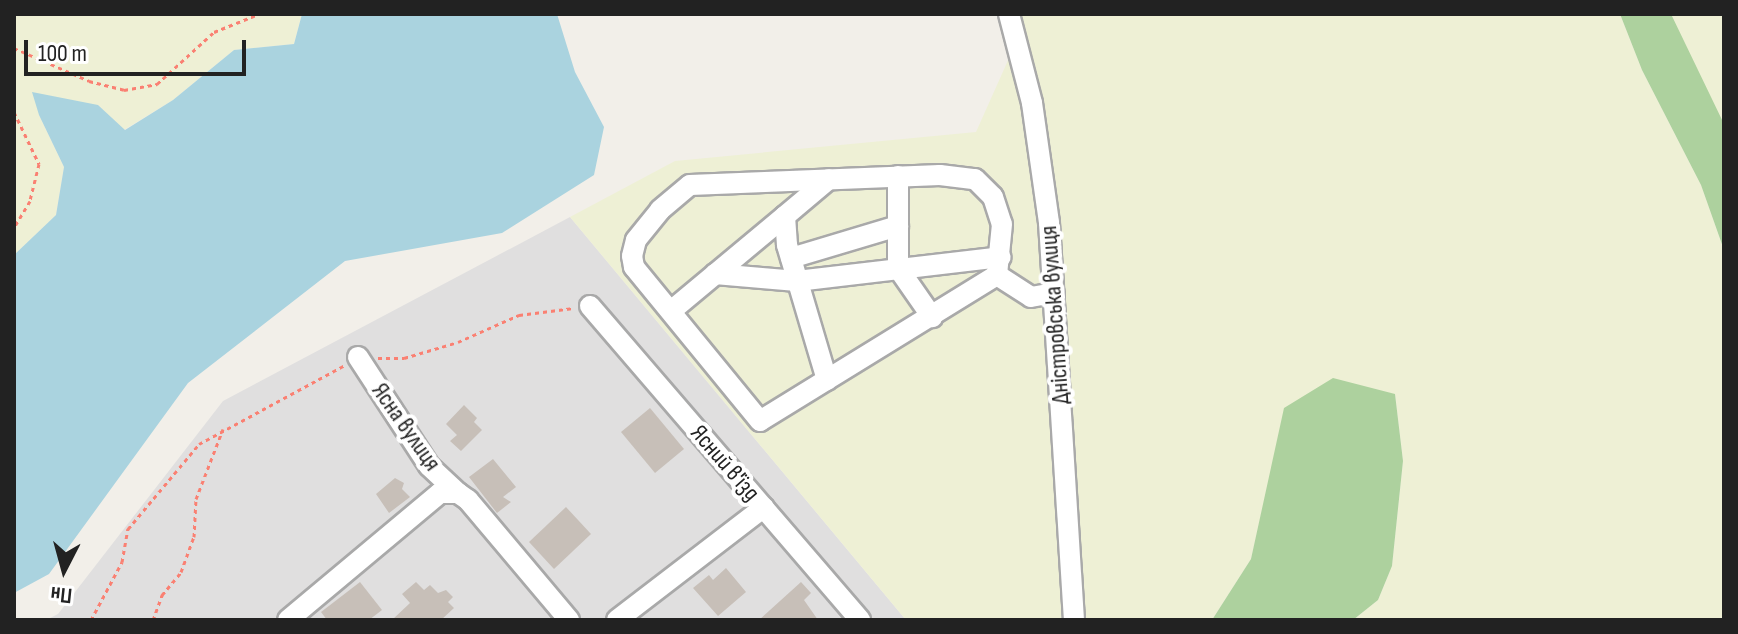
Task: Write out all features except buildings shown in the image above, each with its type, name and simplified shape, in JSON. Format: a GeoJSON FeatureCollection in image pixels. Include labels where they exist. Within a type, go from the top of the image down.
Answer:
{"type":"FeatureCollection","features":[{"type":"Feature","properties":{"kind":"street","name":"Дністровська вулиця"},"geometry":{"type":"LineString","coordinates":[[1009,14],[1032,103],[1049,223],[1074,620]]}},
{"type":"Feature","properties":{"kind":"street"},"geometry":{"type":"LineString","coordinates":[[898,176],[898,268],[932,317]]}},
{"type":"Feature","properties":{"kind":"street"},"geometry":{"type":"LineString","coordinates":[[898,176],[975,179],[993,197],[1002,224],[999,266],[932,317],[760,421],[634,267],[632,256],[636,240],[660,210],[690,185],[898,176]]}},
{"type":"Feature","properties":{"kind":"street"},"geometry":{"type":"LineString","coordinates":[[671,311],[829,179]]}},
{"type":"Feature","properties":{"kind":"street"},"geometry":{"type":"LineString","coordinates":[[785,216],[791,258],[827,380]]}},
{"type":"Feature","properties":{"kind":"street"},"geometry":{"type":"LineString","coordinates":[[791,258],[898,226]]}},
{"type":"Feature","properties":{"kind":"street"},"geometry":{"type":"LineString","coordinates":[[715,274],[797,281],[898,268],[999,266],[1031,297],[1054,293]]}},
{"type":"Feature","properties":{"kind":"street","name":"Ясний в'їзд"},"geometry":{"type":"LineString","coordinates":[[590,306],[860,620]]}},
{"type":"Feature","properties":{"kind":"street","name":"Ясна вулиця"},"geometry":{"type":"LineString","coordinates":[[358,357],[449,493],[468,500],[569,620]]}},
{"type":"Feature","properties":{"kind":"street"},"geometry":{"type":"LineString","coordinates":[[288,620],[449,493]]}},
{"type":"Feature","properties":{"kind":"street"},"geometry":{"type":"LineString","coordinates":[[617,620],[764,507]]}},
{"type":"Feature","properties":{"kind":"path"},"geometry":{"type":"LineString","coordinates":[[14,48],[89,81],[124,90],[157,84],[214,32],[259,14]]}},
{"type":"Feature","properties":{"kind":"path"},"geometry":{"type":"LineString","coordinates":[[14,112],[39,164],[30,201],[14,228]]}},
{"type":"Feature","properties":{"kind":"path"},"geometry":{"type":"LineString","coordinates":[[91,620],[122,562],[128,529],[199,444],[358,357],[404,358],[458,342],[519,315],[590,306]]}},
{"type":"Feature","properties":{"kind":"path"},"geometry":{"type":"LineString","coordinates":[[153,620],[162,595],[181,572],[194,537],[196,499],[223,429]]}},
{"type":"Feature","properties":{"kind":"shaded area"},"geometry":{"type":"Polygon","coordinates":[[[570,217],[906,620],[46,620],[58,614],[223,401],[570,217]]]}},
{"type":"Feature","properties":{"kind":"green space"},"geometry":{"type":"Polygon","coordinates":[[[14,14],[302,14],[294,44],[234,50],[173,100],[124,130],[98,105],[39,115],[64,167],[56,215],[14,255],[14,14]]]}},
{"type":"Feature","properties":{"kind":"green space"},"geometry":{"type":"Polygon","coordinates":[[[1009,14],[1620,14],[1642,70],[1701,185],[1724,250],[1724,620],[1353,620],[1378,600],[1392,566],[1403,461],[1395,394],[1264,502],[1251,559],[1212,620],[906,620],[570,217],[675,161],[976,132],[1018,38],[1009,14]]]}},
{"type":"Feature","properties":{"kind":"green space"},"geometry":{"type":"Polygon","coordinates":[[[1620,14],[1671,14],[1724,124],[1724,250],[1701,185],[1642,70],[1620,14]]]}},
{"type":"Feature","properties":{"kind":"green space"},"geometry":{"type":"Polygon","coordinates":[[[1671,14],[1724,14],[1724,124],[1679,36],[1671,14]]]}},
{"type":"Feature","properties":{"kind":"green space"},"geometry":{"type":"Polygon","coordinates":[[[1333,378],[1395,394],[1403,461],[1392,566],[1378,600],[1353,620],[1212,620],[1251,559],[1284,408],[1333,378]]]}},
{"type":"Feature","properties":{"kind":"water"},"geometry":{"type":"Polygon","coordinates":[[[302,14],[557,14],[575,72],[604,127],[594,175],[502,233],[345,261],[188,383],[49,574],[14,593],[14,255],[56,215],[64,167],[39,115],[32,92],[98,105],[125,130],[173,100],[234,50],[294,44],[302,14]]]}}]}
